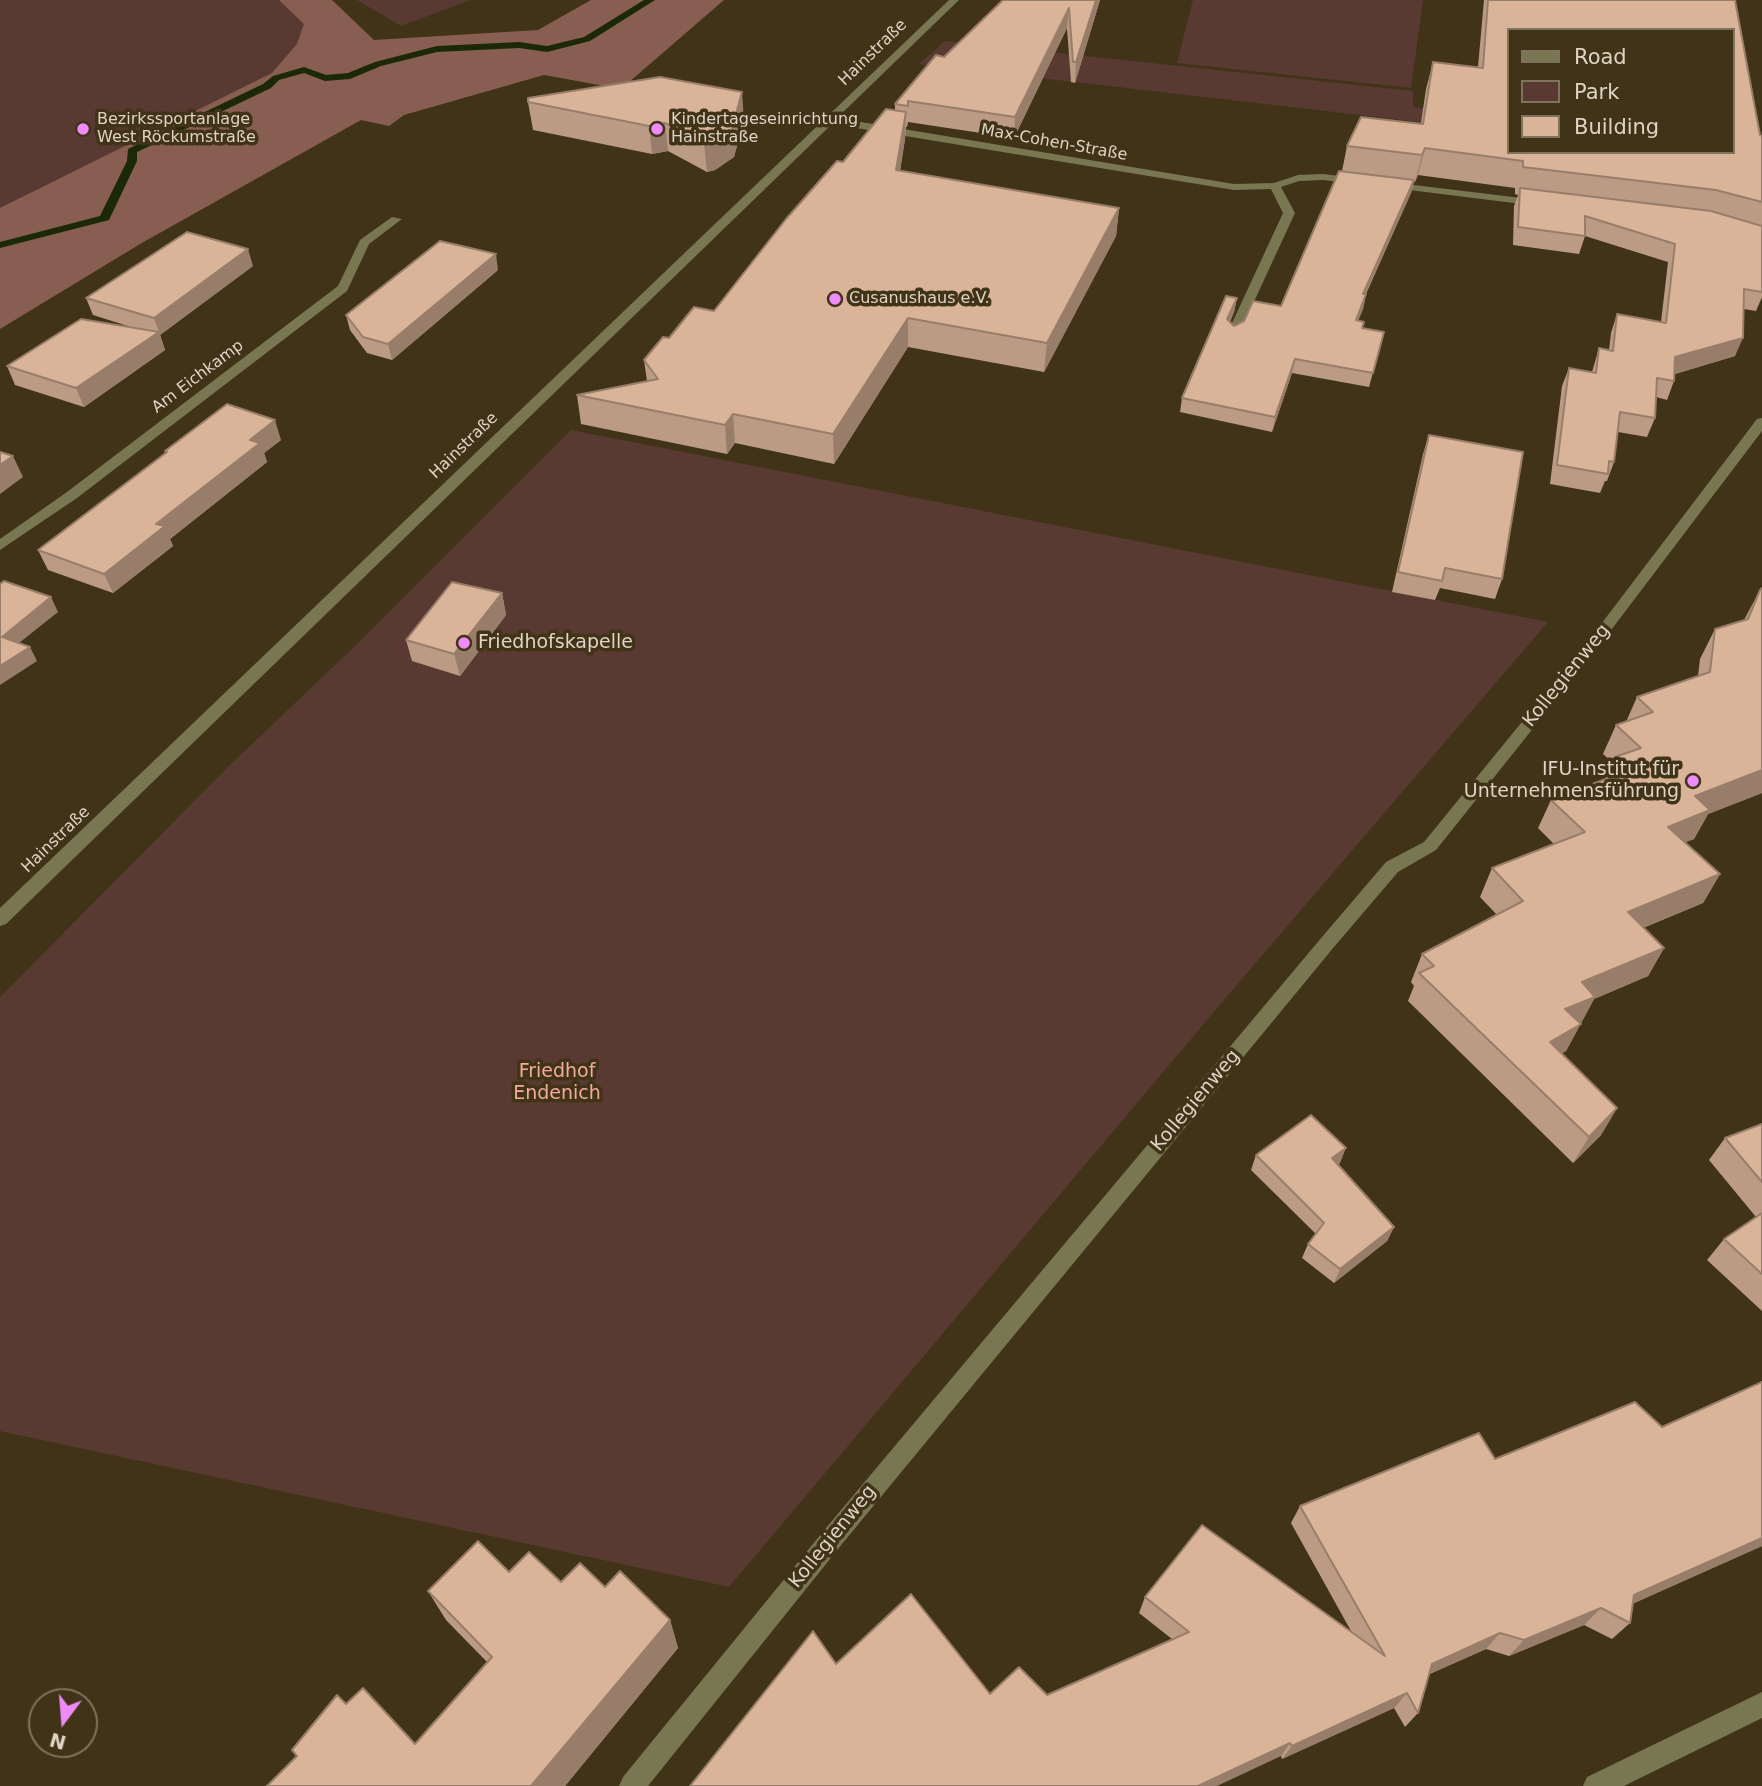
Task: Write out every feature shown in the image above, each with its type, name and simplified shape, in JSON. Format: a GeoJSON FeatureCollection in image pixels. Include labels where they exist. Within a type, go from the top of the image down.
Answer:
{"type":"FeatureCollection","features":[{"type":"Feature","properties":{"kind":"street","name":"Hainstraße"},"geometry":{"type":"LineString","coordinates":[[0,919],[954,0]]}},
{"type":"Feature","properties":{"kind":"street","name":"Max-Cohen-Straße"},"geometry":{"type":"LineString","coordinates":[[828,120],[1234,187],[1275,186],[1298,178],[1323,177],[1364,181]]}},
{"type":"Feature","properties":{"kind":"street"},"geometry":{"type":"LineString","coordinates":[[1378,183],[1555,205]]}},
{"type":"Feature","properties":{"kind":"street"},"geometry":{"type":"LineString","coordinates":[[1233,334],[1289,213],[1275,186]]}},
{"type":"Feature","properties":{"kind":"street","name":"Am Eichkamp"},"geometry":{"type":"LineString","coordinates":[[0,546],[72,495],[343,288],[364,242],[396,219]]}},
{"type":"Feature","properties":{"kind":"street","name":"Kollegienweg"},"geometry":{"type":"LineString","coordinates":[[632,1786],[834,1536],[1328,942],[1392,867],[1430,846],[1597,639],[1762,422]]}},
{"type":"Feature","properties":{"kind":"street"},"geometry":{"type":"LineString","coordinates":[[1596,1786],[1762,1705]]}},
{"type":"Feature","properties":{"kind":"green space","name":"Bezirkssportanlage West Röckumstraße"},"geometry":{"type":"Polygon","coordinates":[[[0,0],[284,0],[331,44],[0,213],[0,0]]]}},
{"type":"Feature","properties":{"kind":"green space"},"geometry":{"type":"Polygon","coordinates":[[[357,0],[470,0],[401,26],[357,0]]]}},
{"type":"Feature","properties":{"kind":"green space"},"geometry":{"type":"Polygon","coordinates":[[[1193,0],[1423,0],[1411,88],[1177,63],[1193,0]]]}},
{"type":"Feature","properties":{"kind":"green space"},"geometry":{"type":"Polygon","coordinates":[[[945,41],[1413,91],[1413,107],[1506,118],[1506,132],[919,64],[945,41]]]}},
{"type":"Feature","properties":{"kind":"green space","name":"Friedhof Endenich"},"geometry":{"type":"Polygon","coordinates":[[[571,430],[1548,622],[1218,1007],[729,1587],[0,1431],[0,997],[231,764],[356,645],[571,430]]]}},
{"type":"Feature","properties":{"kind":"shaded area"},"geometry":{"type":"Polygon","coordinates":[[[279,0],[332,0],[374,40],[538,30],[591,0],[724,0],[621,89],[544,75],[404,115],[389,126],[361,120],[140,244],[0,329],[0,208],[272,73],[297,44],[304,24],[279,0]]]}},
{"type":"Feature","properties":{"kind":"building"},"geometry":{"type":"Polygon","coordinates":[[[1003,0],[1096,0],[1076,62],[1073,62],[1069,8],[1015,117],[908,101],[908,106],[895,104],[936,55],[944,57],[1003,0]]]}},
{"type":"Feature","properties":{"kind":"building"},"geometry":{"type":"Polygon","coordinates":[[[1488,0],[1735,0],[1762,136],[1762,202],[1716,190],[1523,167],[1523,161],[1425,148],[1422,155],[1347,146],[1361,117],[1423,124],[1433,62],[1483,68],[1488,0]]]}},
{"type":"Feature","properties":{"kind":"building"},"geometry":{"type":"Polygon","coordinates":[[[660,77],[742,92],[732,129],[712,142],[704,143],[665,123],[649,126],[528,102],[528,98],[660,77]]]}},
{"type":"Feature","properties":{"kind":"building"},"geometry":{"type":"Polygon","coordinates":[[[886,109],[906,112],[896,170],[1119,208],[1047,343],[908,318],[833,434],[733,414],[725,425],[577,395],[658,379],[644,360],[663,337],[669,338],[694,307],[714,311],[786,219],[837,161],[843,162],[886,109]]]}},
{"type":"Feature","properties":{"kind":"building"},"geometry":{"type":"Polygon","coordinates":[[[1339,171],[1414,180],[1363,294],[1366,294],[1356,320],[1364,322],[1362,328],[1384,332],[1373,373],[1295,359],[1275,417],[1182,398],[1226,296],[1237,298],[1227,319],[1234,326],[1244,321],[1253,301],[1281,306],[1339,171]]]}},
{"type":"Feature","properties":{"kind":"building"},"geometry":{"type":"Polygon","coordinates":[[[1520,188],[1711,211],[1762,226],[1762,292],[1744,289],[1743,338],[1675,357],[1674,381],[1657,378],[1655,418],[1620,412],[1614,462],[1609,461],[1608,474],[1557,465],[1569,368],[1596,373],[1599,348],[1613,351],[1617,314],[1666,323],[1675,244],[1585,216],[1585,236],[1518,227],[1520,188]]]}},
{"type":"Feature","properties":{"kind":"building"},"geometry":{"type":"Polygon","coordinates":[[[187,232],[248,249],[154,318],[86,298],[187,232]]]}},
{"type":"Feature","properties":{"kind":"building"},"geometry":{"type":"Polygon","coordinates":[[[440,241],[496,254],[388,344],[363,337],[346,315],[440,241]]]}},
{"type":"Feature","properties":{"kind":"building"},"geometry":{"type":"Polygon","coordinates":[[[81,319],[159,332],[76,388],[7,366],[81,319]]]}},
{"type":"Feature","properties":{"kind":"building"},"geometry":{"type":"Polygon","coordinates":[[[227,404],[275,420],[250,440],[260,443],[156,524],[165,526],[104,574],[38,550],[167,452],[165,451],[227,404]]]}},
{"type":"Feature","properties":{"kind":"building"},"geometry":{"type":"Polygon","coordinates":[[[1429,435],[1523,452],[1502,579],[1445,568],[1442,581],[1398,572],[1429,435]]]}},
{"type":"Feature","properties":{"kind":"building"},"geometry":{"type":"Polygon","coordinates":[[[0,452],[13,456],[0,465],[0,452]]]}},
{"type":"Feature","properties":{"kind":"building"},"geometry":{"type":"Polygon","coordinates":[[[4,581],[51,597],[2,637],[30,647],[0,666],[0,584],[4,581]]]}},
{"type":"Feature","properties":{"kind":"building"},"geometry":{"type":"Polygon","coordinates":[[[452,582],[502,593],[454,654],[406,640],[452,582]]]}},
{"type":"Feature","properties":{"kind":"building"},"geometry":{"type":"Polygon","coordinates":[[[1762,588],[1762,770],[1695,796],[1710,810],[1668,827],[1720,874],[1628,912],[1664,948],[1582,982],[1595,997],[1565,1009],[1581,1024],[1550,1042],[1617,1108],[1589,1137],[1419,973],[1434,966],[1422,954],[1523,901],[1492,868],[1585,832],[1551,800],[1629,770],[1615,757],[1641,748],[1616,725],[1653,712],[1637,697],[1710,672],[1715,629],[1748,619],[1762,588]]]}},
{"type":"Feature","properties":{"kind":"building"},"geometry":{"type":"Polygon","coordinates":[[[1311,1115],[1346,1148],[1332,1158],[1394,1227],[1340,1269],[1308,1244],[1324,1223],[1256,1155],[1311,1115]]]}},
{"type":"Feature","properties":{"kind":"building"},"geometry":{"type":"Polygon","coordinates":[[[1762,1124],[1762,1182],[1725,1138],[1762,1124]]]}},
{"type":"Feature","properties":{"kind":"building"},"geometry":{"type":"Polygon","coordinates":[[[1762,1213],[1762,1274],[1724,1239],[1762,1213]]]}},
{"type":"Feature","properties":{"kind":"building"},"geometry":{"type":"Polygon","coordinates":[[[1762,1382],[1762,1538],[1634,1595],[1630,1623],[1601,1608],[1524,1640],[1500,1633],[1432,1664],[1418,1713],[1407,1693],[1198,1786],[690,1786],[813,1631],[836,1664],[911,1594],[990,1694],[1019,1667],[1047,1695],[1189,1632],[1145,1597],[1202,1525],[1385,1656],[1300,1506],[1479,1433],[1495,1459],[1635,1402],[1662,1427],[1762,1382]]]}},
{"type":"Feature","properties":{"kind":"building"},"geometry":{"type":"Polygon","coordinates":[[[478,1541],[509,1572],[529,1552],[561,1582],[580,1563],[605,1587],[620,1571],[670,1620],[531,1786],[267,1786],[297,1756],[292,1750],[337,1695],[346,1704],[363,1688],[415,1744],[492,1657],[428,1591],[478,1541]]]}},
{"type":"Feature","properties":{"kind":"waterway"},"geometry":{"type":"LineString","coordinates":[[0,245],[105,218],[132,161],[132,151],[267,86],[276,78],[304,70],[325,78],[350,76],[378,64],[437,49],[519,45],[547,49],[587,39],[650,0]]}},
{"type":"Feature","properties":{"kind":"place","name":"Bezirkssportanlage West Röckumstraße"},"geometry":{"type":"Point","coordinates":[83,129]}},
{"type":"Feature","properties":{"kind":"place","name":"Kindertageseinrichtung Hainstraße"},"geometry":{"type":"Point","coordinates":[657,129]}},
{"type":"Feature","properties":{"kind":"place","name":"Cusanushaus e.V."},"geometry":{"type":"Point","coordinates":[835,299]}},
{"type":"Feature","properties":{"kind":"place","name":"Friedhofskapelle"},"geometry":{"type":"Point","coordinates":[464,643]}},
{"type":"Feature","properties":{"kind":"place","name":"IFU-Institut für Unternehmensführung"},"geometry":{"type":"Point","coordinates":[1693,781]}}]}
